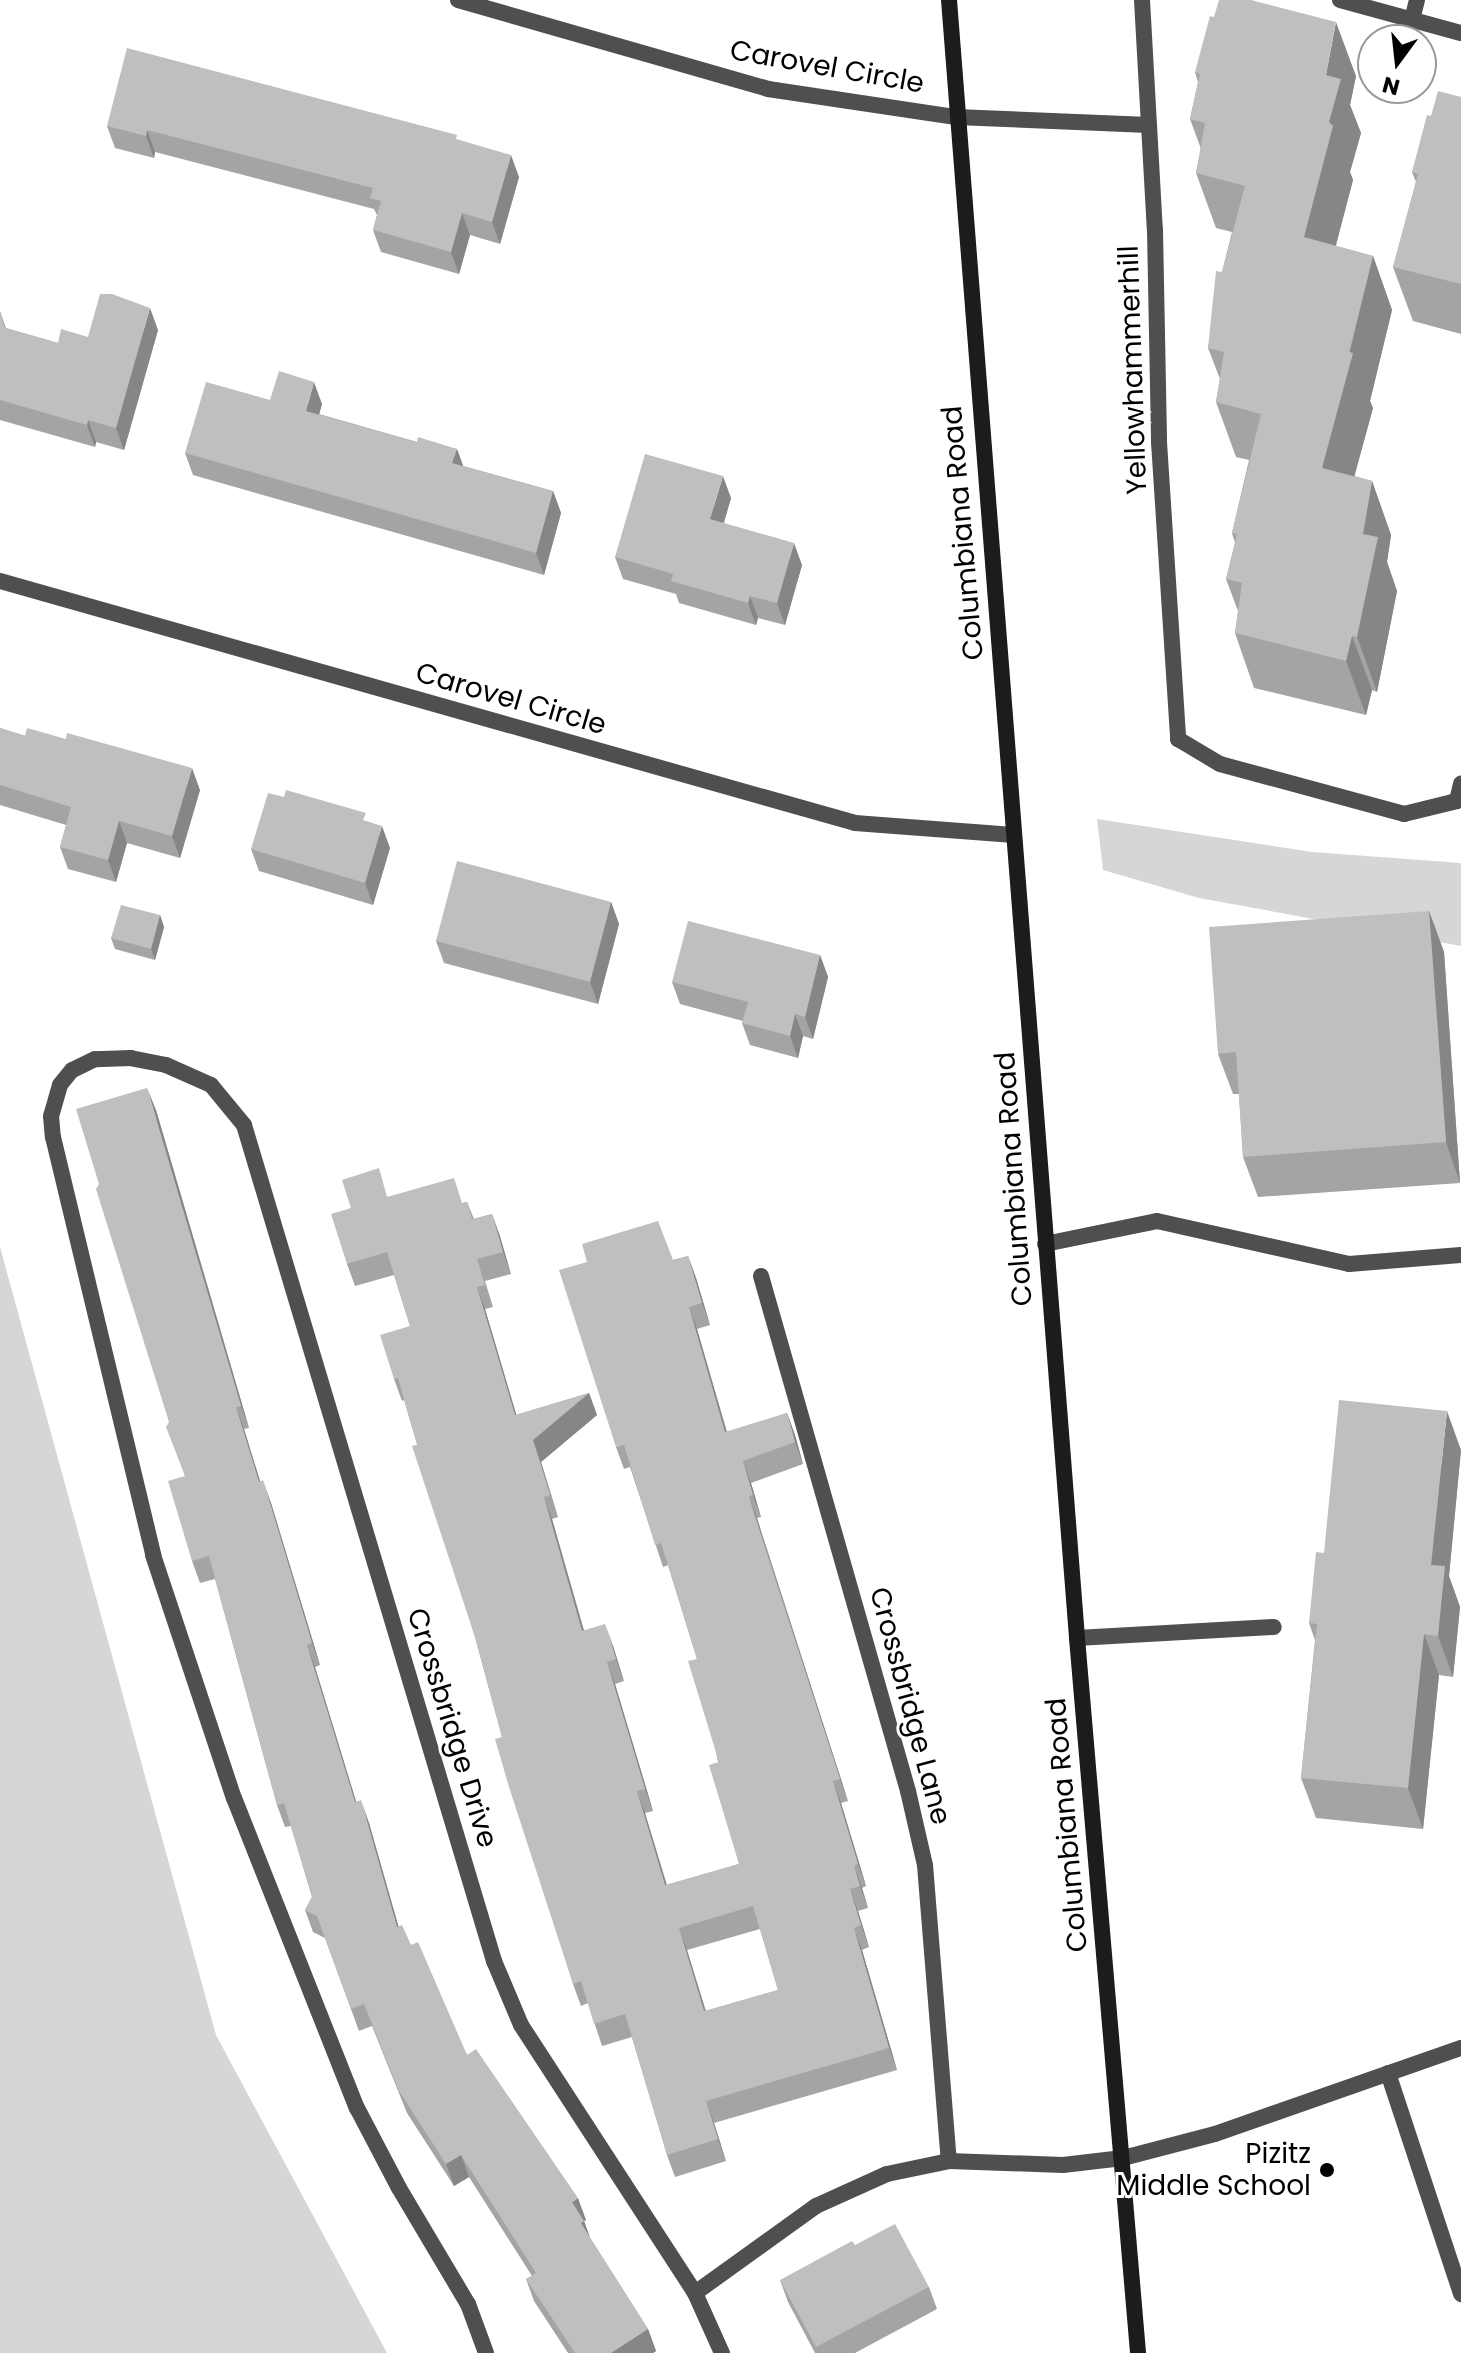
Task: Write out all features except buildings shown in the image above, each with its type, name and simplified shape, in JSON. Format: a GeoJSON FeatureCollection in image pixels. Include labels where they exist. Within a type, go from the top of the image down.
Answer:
{"type":"FeatureCollection","features":[{"type":"Feature","properties":{"kind":"main road","name":"Columbiana Road"},"geometry":{"type":"LineString","coordinates":[[949,0],[1045,1244],[1138,2353]]}},
{"type":"Feature","properties":{"kind":"street","name":"Carovel Circle"},"geometry":{"type":"LineString","coordinates":[[458,0],[768,89],[956,117],[1149,125]]}},
{"type":"Feature","properties":{"kind":"street","name":"Yellowhammerhill"},"geometry":{"type":"LineString","coordinates":[[1142,0],[1159,442],[1178,739],[1220,764],[1404,814],[1457,801],[1461,783]]}},
{"type":"Feature","properties":{"kind":"street"},"geometry":{"type":"LineString","coordinates":[[1340,0],[1461,33]]}},
{"type":"Feature","properties":{"kind":"street"},"geometry":{"type":"LineString","coordinates":[[1412,20],[1417,0]]}},
{"type":"Feature","properties":{"kind":"street","name":"Carovel Circle"},"geometry":{"type":"LineString","coordinates":[[0,581],[855,823],[1014,835]]}},
{"type":"Feature","properties":{"kind":"street","name":"Crossbridge Drive"},"geometry":{"type":"LineString","coordinates":[[486,2353],[468,2304],[399,2188],[357,2108],[234,1798],[153,1555],[53,1137],[51,1116],[60,1085],[72,1070],[95,1059],[131,1058],[166,1065],[211,1085],[244,1125],[494,1961],[521,2025],[695,2293],[722,2353]]}},
{"type":"Feature","properties":{"kind":"street"},"geometry":{"type":"LineString","coordinates":[[1045,1244],[1157,1221],[1349,1264],[1461,1255]]}},
{"type":"Feature","properties":{"kind":"street","name":"Crossbridge Lane"},"geometry":{"type":"LineString","coordinates":[[761,1276],[904,1776],[925,1865],[949,2161]]}},
{"type":"Feature","properties":{"kind":"street"},"geometry":{"type":"LineString","coordinates":[[1077,1638],[1274,1627]]}},
{"type":"Feature","properties":{"kind":"street"},"geometry":{"type":"LineString","coordinates":[[695,2293],[816,2206],[887,2174],[949,2161],[1063,2165],[1123,2158],[1215,2134],[1461,2048]]}},
{"type":"Feature","properties":{"kind":"street"},"geometry":{"type":"LineString","coordinates":[[1388,2073],[1461,2294]]}},
{"type":"Feature","properties":{"kind":"shaded area"},"geometry":{"type":"Polygon","coordinates":[[[1097,819],[1312,852],[1461,863],[1461,946],[1199,898],[1103,870],[1097,819]]]}},
{"type":"Feature","properties":{"kind":"shaded area"},"geometry":{"type":"Polygon","coordinates":[[[0,1247],[216,2035],[387,2353],[0,2353],[0,1247]]]}},
{"type":"Feature","properties":{"kind":"place","name":"Pizitz Middle School"},"geometry":{"type":"Point","coordinates":[1327,2170]}}]}
